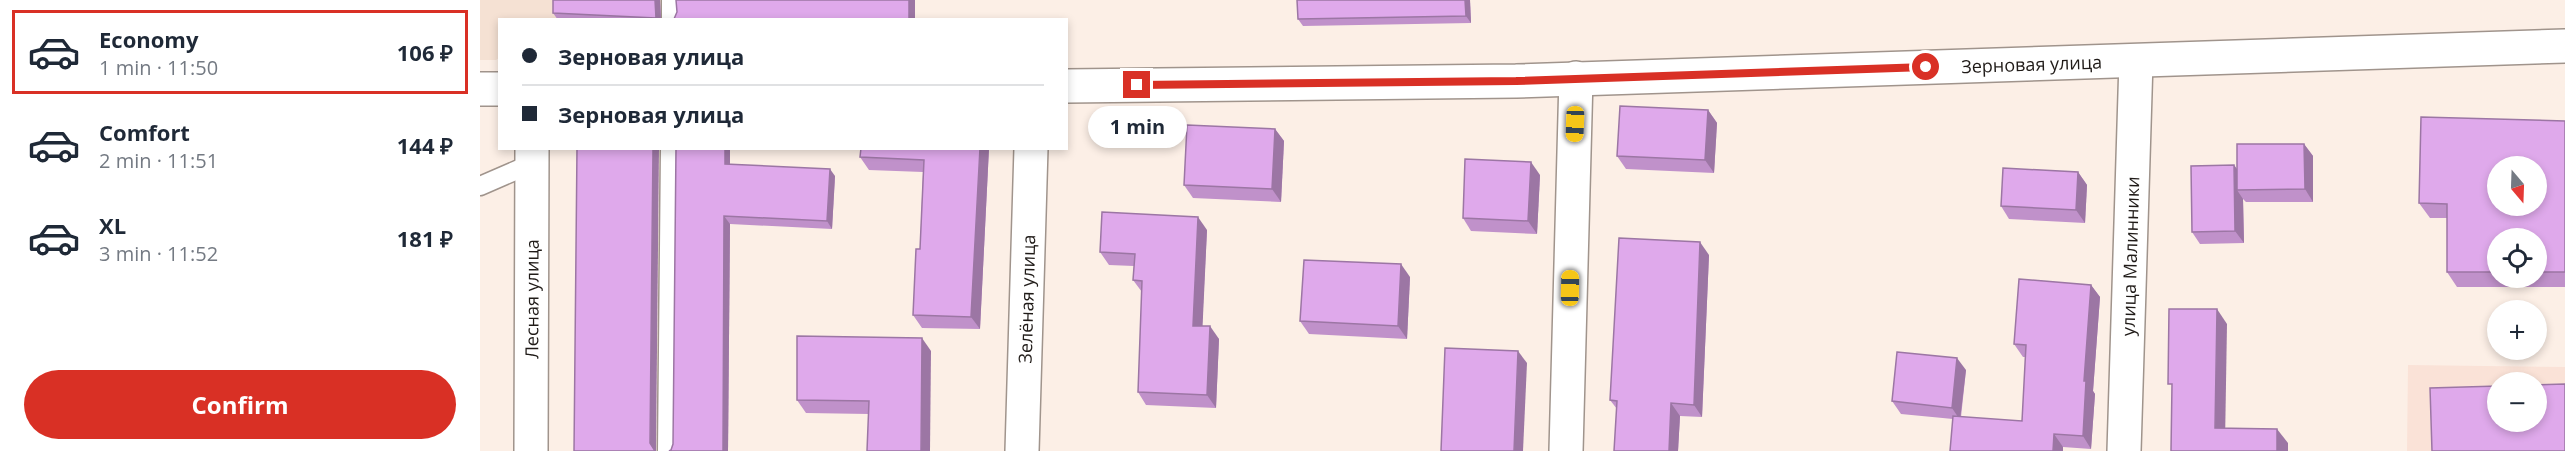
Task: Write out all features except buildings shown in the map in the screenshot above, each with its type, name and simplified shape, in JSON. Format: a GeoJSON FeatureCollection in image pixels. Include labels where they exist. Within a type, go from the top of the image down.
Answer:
{"type":"FeatureCollection","features":[{"type":"Feature","properties":{"kind":"main road","name":"Зерновая улица"},"geometry":{"type":"LineString","coordinates":[[1068,86],[1516,81],[2565,46]]}},
{"type":"Feature","properties":{"kind":"main road","name":"улица Малинники"},"geometry":{"type":"LineString","coordinates":[[2124,451],[2136,61]]}},
{"type":"Feature","properties":{"kind":"main road"},"geometry":{"type":"LineString","coordinates":[[1566,451],[1576,78]]}},
{"type":"Feature","properties":{"kind":"main road"},"geometry":{"type":"LineString","coordinates":[[480,89],[498,89]]}},
{"type":"Feature","properties":{"kind":"main road","name":"Зелёная улица"},"geometry":{"type":"LineString","coordinates":[[1022,451],[1031,150]]}},
{"type":"Feature","properties":{"kind":"main road","name":"Лесная улица"},"geometry":{"type":"LineString","coordinates":[[531,451],[532,156]]}},
{"type":"Feature","properties":{"kind":"lane"},"geometry":{"type":"LineString","coordinates":[[671,0],[671,18]]}},
{"type":"Feature","properties":{"kind":"lane"},"geometry":{"type":"LineString","coordinates":[[667,451],[670,150]]}},
{"type":"Feature","properties":{"kind":"lane"},"geometry":{"type":"LineString","coordinates":[[480,186],[532,156]]}},
{"type":"Feature","properties":{"kind":"shaded area"},"geometry":{"type":"Polygon","coordinates":[[[480,0],[762,0],[762,18],[498,18],[498,59],[480,60],[480,0]]]}},
{"type":"Feature","properties":{"kind":"shaded area"},"geometry":{"type":"Polygon","coordinates":[[[2408,365],[2565,367],[2565,451],[2407,451],[2408,365]]]}},
{"type":"Feature","properties":{"kind":"route"},"geometry":{"type":"LineString","coordinates":[[1137,85],[1516,81],[1926,67]]}}]}
